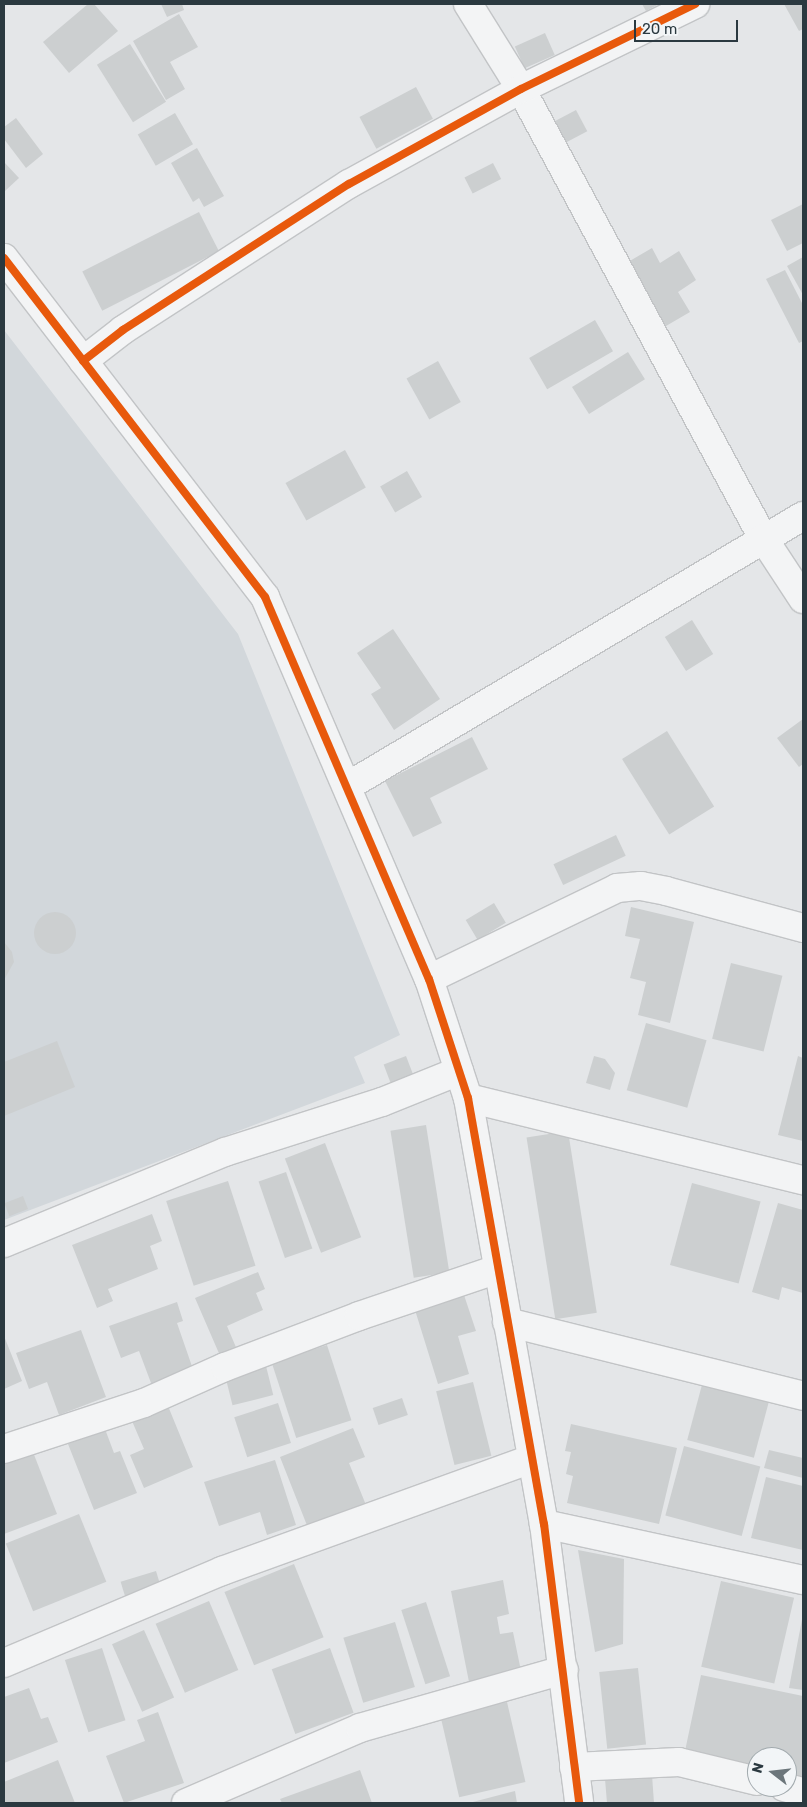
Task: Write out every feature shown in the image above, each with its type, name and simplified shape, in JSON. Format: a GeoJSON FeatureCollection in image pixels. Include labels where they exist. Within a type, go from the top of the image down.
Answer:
{"type":"FeatureCollection","features":[{"type":"Feature","properties":{"kind":"street"},"geometry":{"type":"LineString","coordinates":[[468,4],[521,89],[763,538],[803,599]]}},
{"type":"Feature","properties":{"kind":"street"},"geometry":{"type":"LineString","coordinates":[[83,361],[123,330],[349,184],[521,89],[694,4]]}},
{"type":"Feature","properties":{"kind":"street"},"geometry":{"type":"LineString","coordinates":[[4,258],[265,597],[430,979],[468,1098],[544,1524],[564,1670],[579,1803]]}},
{"type":"Feature","properties":{"kind":"street"},"geometry":{"type":"LineString","coordinates":[[348,786],[803,516]]}},
{"type":"Feature","properties":{"kind":"street"},"geometry":{"type":"LineString","coordinates":[[430,979],[617,888],[641,886],[666,891],[803,928]]}},
{"type":"Feature","properties":{"kind":"street"},"geometry":{"type":"LineString","coordinates":[[4,1243],[225,1152],[382,1102],[459,1071]]}},
{"type":"Feature","properties":{"kind":"street"},"geometry":{"type":"LineString","coordinates":[[468,1098],[803,1180]]}},
{"type":"Feature","properties":{"kind":"street"},"geometry":{"type":"LineString","coordinates":[[4,1449],[144,1402],[225,1367],[341,1323],[498,1269]]}},
{"type":"Feature","properties":{"kind":"street"},"geometry":{"type":"LineString","coordinates":[[507,1322],[803,1396]]}},
{"type":"Feature","properties":{"kind":"street"},"geometry":{"type":"LineString","coordinates":[[4,1663],[222,1571],[531,1459]]}},
{"type":"Feature","properties":{"kind":"street"},"geometry":{"type":"LineString","coordinates":[[544,1524],[803,1580]]}},
{"type":"Feature","properties":{"kind":"street"},"geometry":{"type":"LineString","coordinates":[[186,1803],[360,1728],[564,1670]]}},
{"type":"Feature","properties":{"kind":"street"},"geometry":{"type":"LineString","coordinates":[[574,1767],[679,1762],[747,1778]]}},
{"type":"Feature","properties":{"kind":"shaded area"},"geometry":{"type":"Polygon","coordinates":[[[4,330],[238,634],[400,1035],[354,1057],[365,1083],[4,1220],[4,330]]]}},
{"type":"Feature","properties":{"kind":"building"},"geometry":{"type":"Polygon","coordinates":[[[88,4],[94,4],[118,31],[69,73],[43,42],[88,4]]]}},
{"type":"Feature","properties":{"kind":"building"},"geometry":{"type":"Polygon","coordinates":[[[161,4],[182,4],[184,10],[167,17],[161,4]]]}},
{"type":"Feature","properties":{"kind":"building"},"geometry":{"type":"Polygon","coordinates":[[[642,4],[659,4],[646,11],[642,4]]]}},
{"type":"Feature","properties":{"kind":"building"},"geometry":{"type":"Polygon","coordinates":[[[784,4],[803,4],[803,29],[799,31],[784,4]]]}},
{"type":"Feature","properties":{"kind":"building"},"geometry":{"type":"Polygon","coordinates":[[[179,14],[198,47],[170,62],[185,89],[166,100],[133,41],[179,14]]]}},
{"type":"Feature","properties":{"kind":"building"},"geometry":{"type":"Polygon","coordinates":[[[545,33],[555,55],[525,68],[515,46],[545,33]]]}},
{"type":"Feature","properties":{"kind":"building"},"geometry":{"type":"Polygon","coordinates":[[[130,44],[166,102],[133,122],[97,65],[130,44]]]}},
{"type":"Feature","properties":{"kind":"building"},"geometry":{"type":"Polygon","coordinates":[[[416,87],[433,119],[376,149],[359,117],[416,87]]]}},
{"type":"Feature","properties":{"kind":"building"},"geometry":{"type":"Polygon","coordinates":[[[576,110],[587,131],[562,145],[550,124],[576,110]]]}},
{"type":"Feature","properties":{"kind":"building"},"geometry":{"type":"Polygon","coordinates":[[[175,113],[193,144],[156,166],[138,134],[175,113]]]}},
{"type":"Feature","properties":{"kind":"building"},"geometry":{"type":"Polygon","coordinates":[[[16,118],[43,154],[26,168],[4,139],[4,127],[16,118]]]}},
{"type":"Feature","properties":{"kind":"building"},"geometry":{"type":"Polygon","coordinates":[[[197,148],[224,196],[204,207],[199,198],[193,202],[171,163],[197,148]]]}},
{"type":"Feature","properties":{"kind":"building"},"geometry":{"type":"Polygon","coordinates":[[[4,162],[19,178],[5,191],[4,190],[4,162]]]}},
{"type":"Feature","properties":{"kind":"building"},"geometry":{"type":"Polygon","coordinates":[[[493,163],[501,179],[473,194],[464,178],[493,163]]]}},
{"type":"Feature","properties":{"kind":"building"},"geometry":{"type":"Polygon","coordinates":[[[803,204],[803,243],[787,251],[771,220],[803,204]]]}},
{"type":"Feature","properties":{"kind":"building"},"geometry":{"type":"Polygon","coordinates":[[[199,212],[219,251],[102,311],[82,271],[199,212]]]}},
{"type":"Feature","properties":{"kind":"building"},"geometry":{"type":"Polygon","coordinates":[[[652,248],[660,263],[679,251],[696,280],[678,292],[690,312],[666,326],[628,262],[652,248]]]}},
{"type":"Feature","properties":{"kind":"building"},"geometry":{"type":"Polygon","coordinates":[[[803,257],[803,295],[787,266],[803,257]]]}},
{"type":"Feature","properties":{"kind":"building"},"geometry":{"type":"Polygon","coordinates":[[[785,270],[803,305],[803,341],[799,343],[766,279],[785,270]]]}},
{"type":"Feature","properties":{"kind":"building"},"geometry":{"type":"Polygon","coordinates":[[[595,320],[613,351],[547,389],[529,358],[595,320]]]}},
{"type":"Feature","properties":{"kind":"building"},"geometry":{"type":"Polygon","coordinates":[[[628,352],[645,379],[589,414],[572,387],[628,352]]]}},
{"type":"Feature","properties":{"kind":"building"},"geometry":{"type":"Polygon","coordinates":[[[438,361],[461,402],[429,420],[407,378],[438,361]]]}},
{"type":"Feature","properties":{"kind":"building"},"geometry":{"type":"Polygon","coordinates":[[[345,450],[366,488],[306,521],[286,483],[345,450]]]}},
{"type":"Feature","properties":{"kind":"building"},"geometry":{"type":"Polygon","coordinates":[[[407,471],[422,497],[395,512],[380,486],[407,471]]]}},
{"type":"Feature","properties":{"kind":"building"},"geometry":{"type":"Polygon","coordinates":[[[692,620],[713,654],[686,671],[665,637],[692,620]]]}},
{"type":"Feature","properties":{"kind":"building"},"geometry":{"type":"Polygon","coordinates":[[[393,629],[440,699],[394,730],[371,694],[381,688],[357,653],[393,629]]]}},
{"type":"Feature","properties":{"kind":"building"},"geometry":{"type":"Polygon","coordinates":[[[803,719],[803,764],[799,767],[777,738],[803,719]]]}},
{"type":"Feature","properties":{"kind":"building"},"geometry":{"type":"Polygon","coordinates":[[[667,731],[714,806],[669,835],[622,759],[667,731]]]}},
{"type":"Feature","properties":{"kind":"building"},"geometry":{"type":"Polygon","coordinates":[[[472,737],[488,769],[430,798],[442,823],[413,837],[385,781],[472,737]]]}},
{"type":"Feature","properties":{"kind":"building"},"geometry":{"type":"Polygon","coordinates":[[[616,835],[626,856],[563,885],[553,864],[616,835]]]}},
{"type":"Feature","properties":{"kind":"building"},"geometry":{"type":"Polygon","coordinates":[[[494,903],[506,923],[478,940],[466,920],[494,903]]]}},
{"type":"Feature","properties":{"kind":"building"},"geometry":{"type":"Polygon","coordinates":[[[631,907],[694,922],[670,1023],[638,1015],[646,982],[630,978],[640,939],[625,936],[631,907]]]}},
{"type":"Feature","properties":{"kind":"building"},"geometry":{"type":"Polygon","coordinates":[[[59,912],[67,915],[73,921],[76,933],[73,945],[67,951],[51,954],[43,951],[37,945],[34,929],[37,921],[43,915],[59,912]]]}},
{"type":"Feature","properties":{"kind":"building"},"geometry":{"type":"Polygon","coordinates":[[[4,942],[12,952],[14,962],[4,980],[4,942]]]}},
{"type":"Feature","properties":{"kind":"building"},"geometry":{"type":"Polygon","coordinates":[[[731,963],[782,976],[764,1052],[712,1039],[731,963]]]}},
{"type":"Feature","properties":{"kind":"building"},"geometry":{"type":"Polygon","coordinates":[[[646,1023],[707,1040],[687,1108],[627,1090],[646,1023]]]}},
{"type":"Feature","properties":{"kind":"building"},"geometry":{"type":"Polygon","coordinates":[[[57,1041],[75,1087],[4,1116],[4,1062],[57,1041]]]}},
{"type":"Feature","properties":{"kind":"building"},"geometry":{"type":"Polygon","coordinates":[[[406,1056],[414,1077],[391,1085],[384,1065],[406,1056]]]}},
{"type":"Feature","properties":{"kind":"building"},"geometry":{"type":"Polygon","coordinates":[[[594,1056],[605,1059],[615,1073],[610,1090],[586,1083],[594,1056]]]}},
{"type":"Feature","properties":{"kind":"building"},"geometry":{"type":"Polygon","coordinates":[[[798,1056],[803,1058],[803,1141],[778,1135],[798,1056]]]}},
{"type":"Feature","properties":{"kind":"building"},"geometry":{"type":"Polygon","coordinates":[[[426,1125],[449,1272],[414,1278],[390,1131],[426,1125]]]}},
{"type":"Feature","properties":{"kind":"building"},"geometry":{"type":"Polygon","coordinates":[[[568,1131],[597,1313],[555,1319],[527,1138],[568,1131]]]}},
{"type":"Feature","properties":{"kind":"building"},"geometry":{"type":"Polygon","coordinates":[[[325,1143],[361,1237],[321,1253],[285,1158],[325,1143]]]}},
{"type":"Feature","properties":{"kind":"building"},"geometry":{"type":"Polygon","coordinates":[[[286,1172],[312,1249],[285,1258],[259,1181],[286,1172]]]}},
{"type":"Feature","properties":{"kind":"building"},"geometry":{"type":"Polygon","coordinates":[[[228,1181],[256,1266],[194,1286],[166,1201],[228,1181]]]}},
{"type":"Feature","properties":{"kind":"building"},"geometry":{"type":"Polygon","coordinates":[[[692,1183],[761,1201],[739,1283],[670,1265],[692,1183]]]}},
{"type":"Feature","properties":{"kind":"building"},"geometry":{"type":"Polygon","coordinates":[[[23,1196],[28,1209],[9,1216],[4,1203],[23,1196]]]}},
{"type":"Feature","properties":{"kind":"building"},"geometry":{"type":"Polygon","coordinates":[[[778,1203],[803,1210],[803,1293],[782,1287],[779,1300],[752,1292],[778,1203]]]}},
{"type":"Feature","properties":{"kind":"building"},"geometry":{"type":"Polygon","coordinates":[[[152,1214],[162,1241],[150,1246],[158,1269],[108,1289],[113,1301],[97,1308],[72,1245],[152,1214]]]}},
{"type":"Feature","properties":{"kind":"building"},"geometry":{"type":"Polygon","coordinates":[[[258,1272],[265,1289],[256,1293],[263,1310],[227,1326],[238,1352],[221,1358],[195,1298],[258,1272]]]}},
{"type":"Feature","properties":{"kind":"building"},"geometry":{"type":"Polygon","coordinates":[[[464,1295],[476,1331],[458,1336],[469,1374],[438,1384],[415,1310],[464,1295]]]}},
{"type":"Feature","properties":{"kind":"building"},"geometry":{"type":"Polygon","coordinates":[[[177,1302],[183,1321],[177,1323],[195,1375],[154,1391],[139,1351],[121,1358],[109,1326],[177,1302]]]}},
{"type":"Feature","properties":{"kind":"building"},"geometry":{"type":"Polygon","coordinates":[[[81,1330],[106,1397],[59,1415],[47,1382],[29,1389],[16,1353],[81,1330]]]}},
{"type":"Feature","properties":{"kind":"building"},"geometry":{"type":"Polygon","coordinates":[[[4,1336],[22,1381],[4,1389],[4,1336]]]}},
{"type":"Feature","properties":{"kind":"building"},"geometry":{"type":"Polygon","coordinates":[[[327,1345],[351,1420],[296,1438],[272,1363],[327,1345]]]}},
{"type":"Feature","properties":{"kind":"building"},"geometry":{"type":"Polygon","coordinates":[[[266,1366],[273,1395],[233,1405],[225,1376],[266,1366]]]}},
{"type":"Feature","properties":{"kind":"building"},"geometry":{"type":"Polygon","coordinates":[[[703,1381],[770,1399],[754,1458],[687,1440],[703,1381]]]}},
{"type":"Feature","properties":{"kind":"building"},"geometry":{"type":"Polygon","coordinates":[[[473,1382],[491,1456],[455,1465],[436,1391],[473,1382]]]}},
{"type":"Feature","properties":{"kind":"building"},"geometry":{"type":"Polygon","coordinates":[[[402,1398],[408,1415],[379,1425],[373,1408],[402,1398]]]}},
{"type":"Feature","properties":{"kind":"building"},"geometry":{"type":"Polygon","coordinates":[[[278,1403],[291,1443],[247,1457],[234,1417],[278,1403]]]}},
{"type":"Feature","properties":{"kind":"building"},"geometry":{"type":"Polygon","coordinates":[[[168,1406],[193,1467],[144,1488],[130,1455],[144,1449],[132,1421],[168,1406]]]}},
{"type":"Feature","properties":{"kind":"building"},"geometry":{"type":"Polygon","coordinates":[[[571,1424],[677,1448],[659,1524],[567,1503],[573,1476],[566,1474],[571,1452],[565,1451],[571,1424]]]}},
{"type":"Feature","properties":{"kind":"building"},"geometry":{"type":"Polygon","coordinates":[[[353,1428],[365,1457],[349,1463],[368,1510],[310,1533],[280,1457],[353,1428]]]}},
{"type":"Feature","properties":{"kind":"building"},"geometry":{"type":"Polygon","coordinates":[[[105,1429],[114,1453],[120,1451],[137,1493],[94,1510],[68,1444],[105,1429]]]}},
{"type":"Feature","properties":{"kind":"building"},"geometry":{"type":"Polygon","coordinates":[[[684,1446],[760,1466],[742,1536],[665,1516],[684,1446]]]}},
{"type":"Feature","properties":{"kind":"building"},"geometry":{"type":"Polygon","coordinates":[[[769,1450],[803,1458],[803,1478],[764,1468],[769,1450]]]}},
{"type":"Feature","properties":{"kind":"building"},"geometry":{"type":"Polygon","coordinates":[[[33,1452],[57,1514],[4,1534],[4,1463],[33,1452]]]}},
{"type":"Feature","properties":{"kind":"building"},"geometry":{"type":"Polygon","coordinates":[[[275,1460],[296,1525],[267,1535],[260,1512],[219,1526],[204,1482],[275,1460]]]}},
{"type":"Feature","properties":{"kind":"building"},"geometry":{"type":"Polygon","coordinates":[[[766,1477],[803,1486],[803,1550],[751,1538],[766,1477]]]}},
{"type":"Feature","properties":{"kind":"building"},"geometry":{"type":"Polygon","coordinates":[[[79,1514],[106,1582],[33,1611],[6,1544],[79,1514]]]}},
{"type":"Feature","properties":{"kind":"building"},"geometry":{"type":"Polygon","coordinates":[[[578,1550],[624,1559],[623,1644],[595,1652],[578,1550]]]}},
{"type":"Feature","properties":{"kind":"building"},"geometry":{"type":"Polygon","coordinates":[[[294,1564],[324,1637],[254,1665],[224,1592],[294,1564]]]}},
{"type":"Feature","properties":{"kind":"building"},"geometry":{"type":"Polygon","coordinates":[[[156,1571],[161,1587],[126,1598],[121,1582],[156,1571]]]}},
{"type":"Feature","properties":{"kind":"building"},"geometry":{"type":"Polygon","coordinates":[[[503,1580],[509,1614],[497,1617],[500,1634],[513,1632],[521,1671],[469,1682],[451,1591],[503,1580]]]}},
{"type":"Feature","properties":{"kind":"building"},"geometry":{"type":"Polygon","coordinates":[[[721,1581],[794,1598],[774,1684],[701,1667],[721,1581]]]}},
{"type":"Feature","properties":{"kind":"building"},"geometry":{"type":"Polygon","coordinates":[[[209,1601],[238,1670],[185,1693],[156,1624],[209,1601]]]}},
{"type":"Feature","properties":{"kind":"building"},"geometry":{"type":"Polygon","coordinates":[[[426,1602],[450,1676],[425,1684],[401,1610],[426,1602]]]}},
{"type":"Feature","properties":{"kind":"building"},"geometry":{"type":"Polygon","coordinates":[[[803,1614],[803,1690],[789,1688],[803,1614]]]}},
{"type":"Feature","properties":{"kind":"building"},"geometry":{"type":"Polygon","coordinates":[[[395,1622],[415,1687],[363,1703],[343,1638],[395,1622]]]}},
{"type":"Feature","properties":{"kind":"building"},"geometry":{"type":"Polygon","coordinates":[[[144,1630],[174,1698],[142,1712],[112,1644],[144,1630]]]}},
{"type":"Feature","properties":{"kind":"building"},"geometry":{"type":"Polygon","coordinates":[[[102,1648],[125,1720],[88,1732],[65,1660],[102,1648]]]}},
{"type":"Feature","properties":{"kind":"building"},"geometry":{"type":"Polygon","coordinates":[[[330,1648],[354,1713],[295,1734],[272,1669],[330,1648]]]}},
{"type":"Feature","properties":{"kind":"building"},"geometry":{"type":"Polygon","coordinates":[[[638,1668],[646,1745],[607,1749],[599,1672],[638,1668]]]}},
{"type":"Feature","properties":{"kind":"building"},"geometry":{"type":"Polygon","coordinates":[[[701,1675],[803,1696],[803,1777],[797,1776],[797,1747],[747,1747],[747,1765],[685,1751],[701,1675]]]}},
{"type":"Feature","properties":{"kind":"building"},"geometry":{"type":"Polygon","coordinates":[[[29,1688],[41,1719],[48,1717],[58,1742],[4,1763],[4,1697],[29,1688]]]}},
{"type":"Feature","properties":{"kind":"building"},"geometry":{"type":"Polygon","coordinates":[[[507,1702],[525,1782],[459,1797],[441,1717],[507,1702]]]}},
{"type":"Feature","properties":{"kind":"building"},"geometry":{"type":"Polygon","coordinates":[[[158,1712],[184,1783],[124,1803],[106,1756],[145,1741],[137,1720],[158,1712]]]}},
{"type":"Feature","properties":{"kind":"building"},"geometry":{"type":"Polygon","coordinates":[[[58,1760],[75,1803],[5,1803],[4,1782],[58,1760]]]}},
{"type":"Feature","properties":{"kind":"building"},"geometry":{"type":"Polygon","coordinates":[[[360,1770],[372,1803],[282,1803],[280,1799],[360,1770]]]}},
{"type":"Feature","properties":{"kind":"building"},"geometry":{"type":"Polygon","coordinates":[[[652,1775],[654,1803],[607,1803],[605,1779],[652,1775]]]}},
{"type":"Feature","properties":{"kind":"building"},"geometry":{"type":"Polygon","coordinates":[[[515,1791],[517,1803],[469,1803],[515,1791]]]}},
{"type":"Feature","properties":{"kind":"cycle path"},"geometry":{"type":"LineString","coordinates":[[83,361],[123,330],[349,184],[521,89],[695,4]]}},
{"type":"Feature","properties":{"kind":"cycle path"},"geometry":{"type":"LineString","coordinates":[[4,258],[265,597],[429,979],[468,1098],[544,1524],[579,1803]]}}]}
